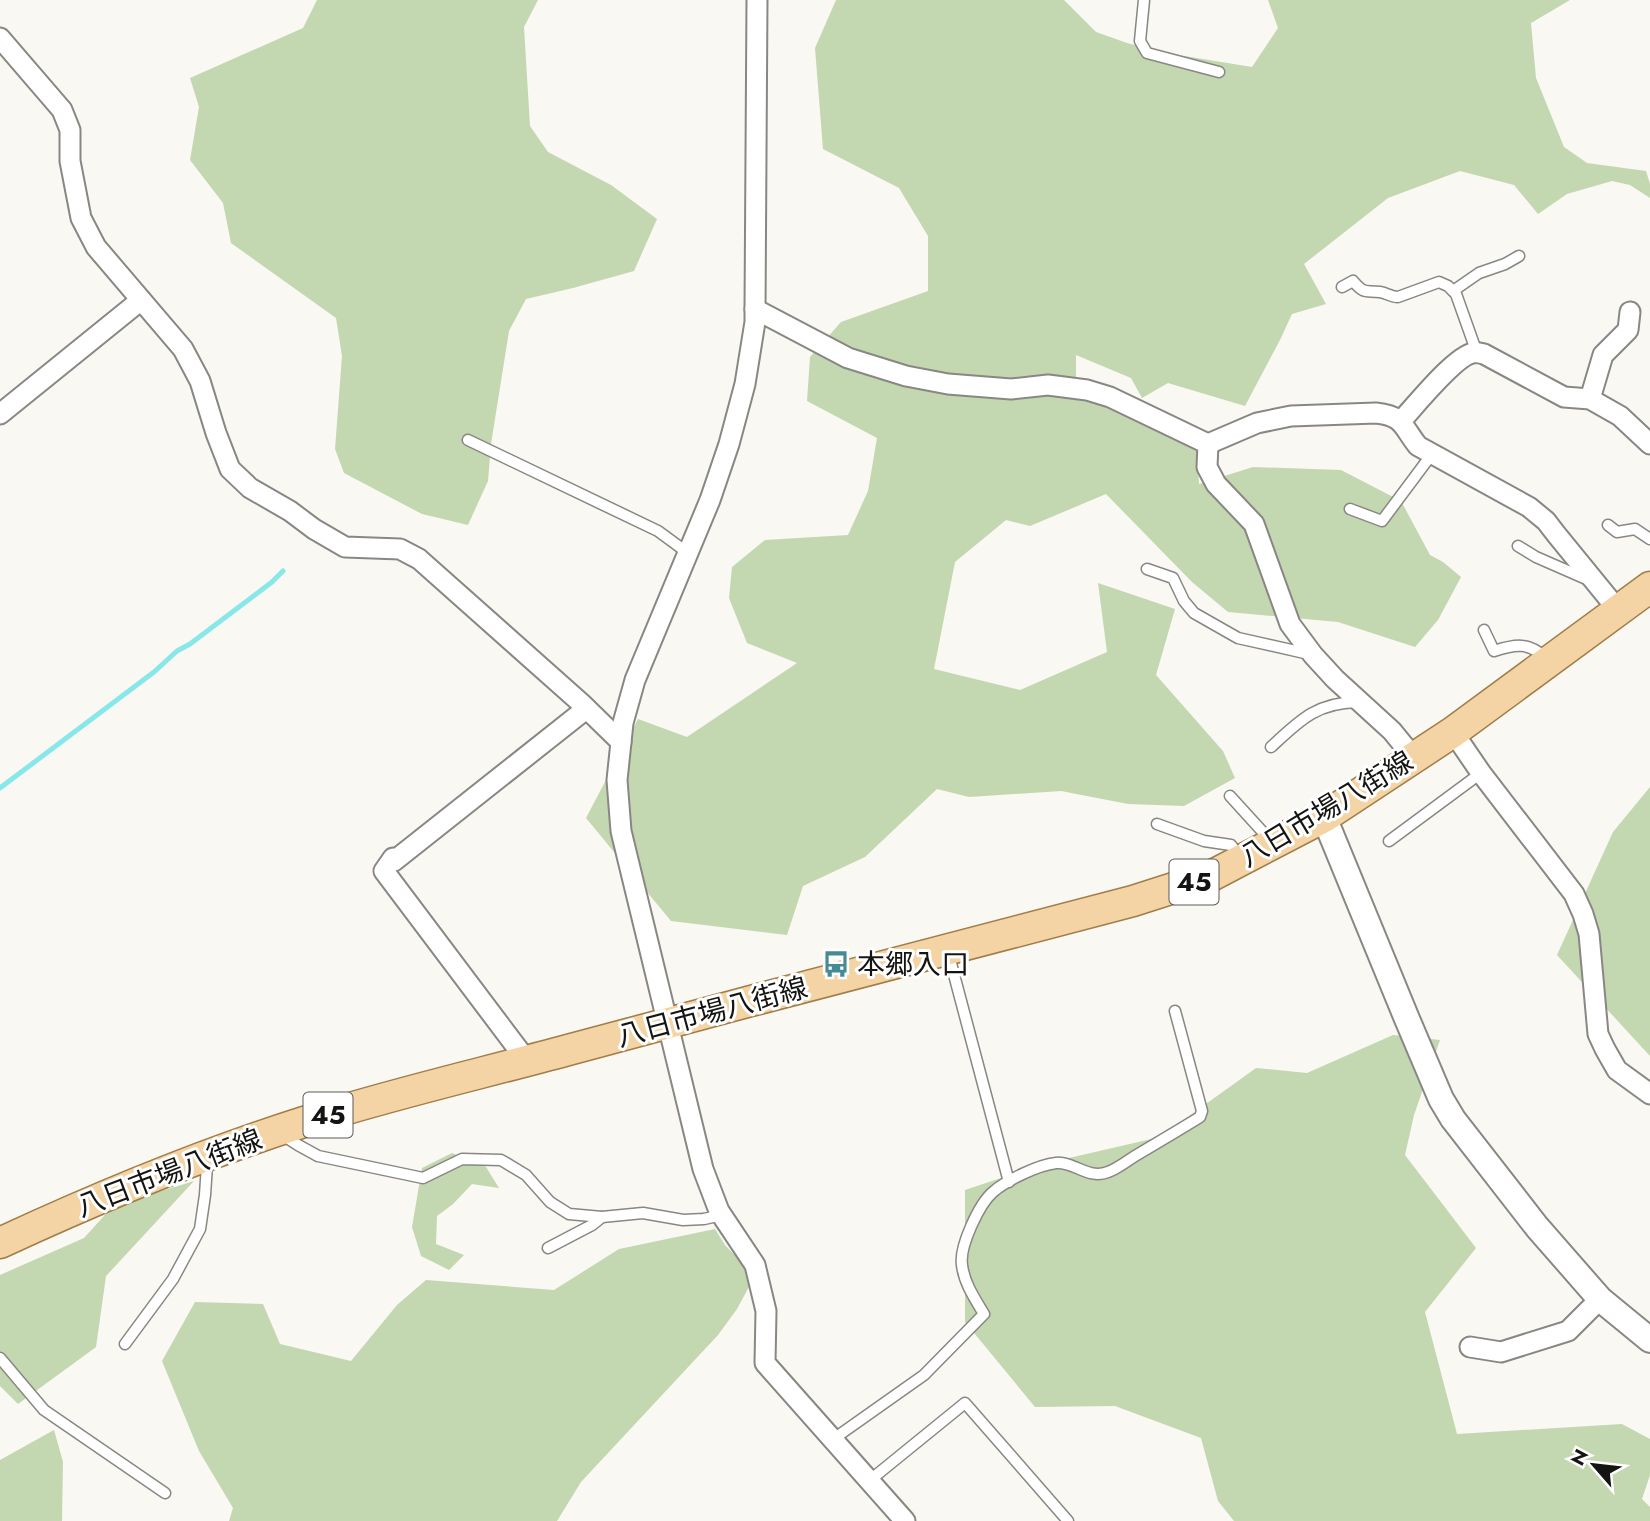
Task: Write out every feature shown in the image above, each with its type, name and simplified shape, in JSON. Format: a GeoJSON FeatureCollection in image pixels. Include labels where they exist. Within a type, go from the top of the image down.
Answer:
{"type":"FeatureCollection","features":[{"type":"Feature","properties":{"kind":"main road","name":"八日市場八街線"},"geometry":{"type":"LineString","coordinates":[[0,1243],[140,1181],[306,1121],[947,950],[1176,888],[1211,876],[1324,817],[1414,758],[1650,587]]}},
{"type":"Feature","properties":{"kind":"street"},"geometry":{"type":"LineString","coordinates":[[757,0],[755,322],[745,384],[710,500],[635,680],[623,723],[617,780],[621,831],[703,1169],[722,1215],[755,1265],[766,1311],[765,1363],[905,1521]]}},
{"type":"Feature","properties":{"kind":"street"},"geometry":{"type":"LineString","coordinates":[[0,38],[62,110],[70,130],[70,161],[81,218],[96,247],[183,349],[200,381],[230,469],[250,488],[345,547],[400,549],[419,559],[621,742]]}},
{"type":"Feature","properties":{"kind":"street"},"geometry":{"type":"LineString","coordinates":[[0,414],[141,300]]}},
{"type":"Feature","properties":{"kind":"street"},"geometry":{"type":"LineString","coordinates":[[755,309],[848,358],[906,376],[961,386],[1011,389],[1048,385],[1087,390],[1120,401],[1208,444],[1257,423],[1292,416],[1376,412],[1389,414],[1401,421],[1418,446],[1529,507],[1546,521],[1618,610]]}},
{"type":"Feature","properties":{"kind":"street"},"geometry":{"type":"LineString","coordinates":[[1590,399],[1603,355],[1628,330],[1630,312]]}},
{"type":"Feature","properties":{"kind":"street"},"geometry":{"type":"LineString","coordinates":[[1401,421],[1460,359],[1477,353],[1484,354],[1564,397],[1590,399],[1620,416],[1650,444]]}},
{"type":"Feature","properties":{"kind":"street"},"geometry":{"type":"LineString","coordinates":[[1208,444],[1207,467],[1216,484],[1254,524],[1290,624],[1312,655],[1392,731],[1414,758]]}},
{"type":"Feature","properties":{"kind":"street"},"geometry":{"type":"LineString","coordinates":[[527,1061],[384,872],[393,858],[394,860],[586,709]]}},
{"type":"Feature","properties":{"kind":"street"},"geometry":{"type":"LineString","coordinates":[[1453,732],[1481,773],[1574,894],[1590,934],[1598,1034],[1617,1070],[1650,1094]]}},
{"type":"Feature","properties":{"kind":"street"},"geometry":{"type":"LineString","coordinates":[[1324,817],[1406,1019],[1441,1099],[1453,1119],[1537,1227],[1600,1299],[1650,1340]]}},
{"type":"Feature","properties":{"kind":"street"},"geometry":{"type":"LineString","coordinates":[[1470,1347],[1501,1352],[1568,1331],[1600,1299]]}},
{"type":"Feature","properties":{"kind":"lane"},"geometry":{"type":"LineString","coordinates":[[1144,0],[1140,41],[1147,54],[1219,72]]}},
{"type":"Feature","properties":{"kind":"lane"},"geometry":{"type":"LineString","coordinates":[[1453,291],[1479,273],[1519,256]]}},
{"type":"Feature","properties":{"kind":"lane"},"geometry":{"type":"LineString","coordinates":[[1342,286],[1353,281],[1360,289],[1369,293],[1381,292],[1392,297],[1439,282],[1448,286],[1456,294],[1477,353]]}},
{"type":"Feature","properties":{"kind":"lane"},"geometry":{"type":"LineString","coordinates":[[468,440],[658,531],[688,553]]}},
{"type":"Feature","properties":{"kind":"lane"},"geometry":{"type":"LineString","coordinates":[[1350,509],[1382,521],[1432,454]]}},
{"type":"Feature","properties":{"kind":"lane"},"geometry":{"type":"LineString","coordinates":[[1608,525],[1618,532],[1635,529],[1650,538]]}},
{"type":"Feature","properties":{"kind":"lane"},"geometry":{"type":"LineString","coordinates":[[1518,546],[1592,580]]}},
{"type":"Feature","properties":{"kind":"lane"},"geometry":{"type":"LineString","coordinates":[[1147,569],[1173,578],[1184,601],[1194,613],[1238,638],[1312,655]]}},
{"type":"Feature","properties":{"kind":"lane"},"geometry":{"type":"LineString","coordinates":[[1484,631],[1494,651],[1514,645],[1531,647],[1549,661]]}},
{"type":"Feature","properties":{"kind":"lane"},"geometry":{"type":"LineString","coordinates":[[1271,747],[1301,719],[1321,708],[1340,702],[1361,702]]}},
{"type":"Feature","properties":{"kind":"lane"},"geometry":{"type":"LineString","coordinates":[[1389,842],[1481,773]]}},
{"type":"Feature","properties":{"kind":"lane"},"geometry":{"type":"LineString","coordinates":[[1230,796],[1275,844]]}},
{"type":"Feature","properties":{"kind":"lane"},"geometry":{"type":"LineString","coordinates":[[1157,824],[1204,841],[1231,845],[1243,860]]}},
{"type":"Feature","properties":{"kind":"lane"},"geometry":{"type":"LineString","coordinates":[[947,950],[1009,1182]]}},
{"type":"Feature","properties":{"kind":"lane"},"geometry":{"type":"LineString","coordinates":[[832,1440],[924,1375],[984,1314],[970,1290],[962,1266],[962,1254],[969,1230],[993,1192],[1034,1170],[1055,1163],[1087,1173],[1107,1173],[1200,1117],[1202,1111],[1175,1012]]}},
{"type":"Feature","properties":{"kind":"lane"},"geometry":{"type":"LineString","coordinates":[[276,1131],[318,1156],[423,1178],[462,1159],[501,1160],[526,1175],[550,1202],[569,1214],[602,1217],[643,1213],[683,1220],[722,1215]]}},
{"type":"Feature","properties":{"kind":"lane"},"geometry":{"type":"LineString","coordinates":[[125,1344],[173,1279],[200,1229],[207,1165],[204,1157]]}},
{"type":"Feature","properties":{"kind":"lane"},"geometry":{"type":"LineString","coordinates":[[548,1248],[602,1217]]}},
{"type":"Feature","properties":{"kind":"lane"},"geometry":{"type":"LineString","coordinates":[[0,1358],[44,1410],[166,1493]]}},
{"type":"Feature","properties":{"kind":"lane"},"geometry":{"type":"LineString","coordinates":[[868,1481],[965,1403],[1068,1521]]}},
{"type":"Feature","properties":{"kind":"green space"},"geometry":{"type":"Polygon","coordinates":[[[317,0],[538,0],[524,27],[530,126],[548,152],[611,185],[657,219],[634,271],[526,299],[509,331],[491,444],[488,481],[468,525],[422,514],[344,473],[335,449],[342,356],[336,318],[231,243],[223,203],[190,160],[199,107],[190,78],[303,28],[317,0]]]}},
{"type":"Feature","properties":{"kind":"green space"},"geometry":{"type":"Polygon","coordinates":[[[836,0],[1064,0],[1096,32],[1166,53],[1252,67],[1278,28],[1268,0],[1570,0],[1531,23],[1536,78],[1564,147],[1587,163],[1646,171],[1650,198],[1630,185],[1612,181],[1567,194],[1538,214],[1514,185],[1460,171],[1388,198],[1304,264],[1326,304],[1292,314],[1245,406],[1168,383],[1142,398],[1131,378],[1076,355],[1076,377],[1113,408],[1197,448],[1199,484],[1253,467],[1341,470],[1401,501],[1430,555],[1461,577],[1438,620],[1415,647],[1338,622],[1228,612],[1192,582],[1106,494],[1030,526],[1006,520],[955,562],[934,669],[1020,690],[1107,652],[1098,583],[1175,609],[1156,675],[1223,751],[1235,778],[1184,806],[1128,804],[1061,791],[969,797],[937,789],[865,857],[803,886],[787,935],[671,921],[586,818],[638,719],[687,737],[797,663],[747,643],[729,598],[732,567],[765,540],[848,535],[868,491],[877,438],[807,401],[810,357],[841,322],[928,291],[928,236],[899,188],[823,149],[815,48],[836,0]]]}},
{"type":"Feature","properties":{"kind":"green space"},"geometry":{"type":"Polygon","coordinates":[[[1650,787],[1650,1056],[1557,955],[1613,832],[1650,787]]]}},
{"type":"Feature","properties":{"kind":"green space"},"geometry":{"type":"Polygon","coordinates":[[[1393,1035],[1440,1040],[1414,1115],[1405,1155],[1476,1248],[1425,1312],[1457,1434],[1622,1424],[1650,1439],[1650,1475],[1642,1499],[1650,1507],[1650,1521],[1234,1521],[1218,1501],[1201,1438],[1115,1406],[1035,1407],[965,1322],[965,1190],[1043,1164],[1160,1137],[1256,1068],[1307,1073],[1393,1035]]]}},
{"type":"Feature","properties":{"kind":"green space"},"geometry":{"type":"Polygon","coordinates":[[[452,1153],[486,1167],[499,1188],[472,1184],[437,1216],[436,1244],[464,1255],[449,1270],[421,1256],[412,1227],[422,1168],[452,1153]]]}},
{"type":"Feature","properties":{"kind":"green space"},"geometry":{"type":"Polygon","coordinates":[[[194,1181],[106,1276],[96,1347],[18,1404],[0,1386],[0,1275],[84,1238],[113,1206],[194,1181]]]}},
{"type":"Feature","properties":{"kind":"green space"},"geometry":{"type":"Polygon","coordinates":[[[715,1229],[725,1245],[742,1263],[751,1283],[737,1309],[718,1335],[581,1482],[557,1521],[229,1521],[233,1508],[199,1451],[162,1361],[195,1302],[263,1304],[280,1344],[351,1361],[397,1305],[426,1280],[554,1290],[619,1249],[715,1229]]]}},
{"type":"Feature","properties":{"kind":"green space"},"geometry":{"type":"Polygon","coordinates":[[[54,1430],[63,1462],[62,1521],[0,1521],[0,1460],[54,1430]]]}},
{"type":"Feature","properties":{"kind":"waterway"},"geometry":{"type":"LineString","coordinates":[[0,788],[283,571]]}},
{"type":"Feature","properties":{"kind":"place","name":"本郷入口"},"geometry":{"type":"Point","coordinates":[836,964]}}]}
